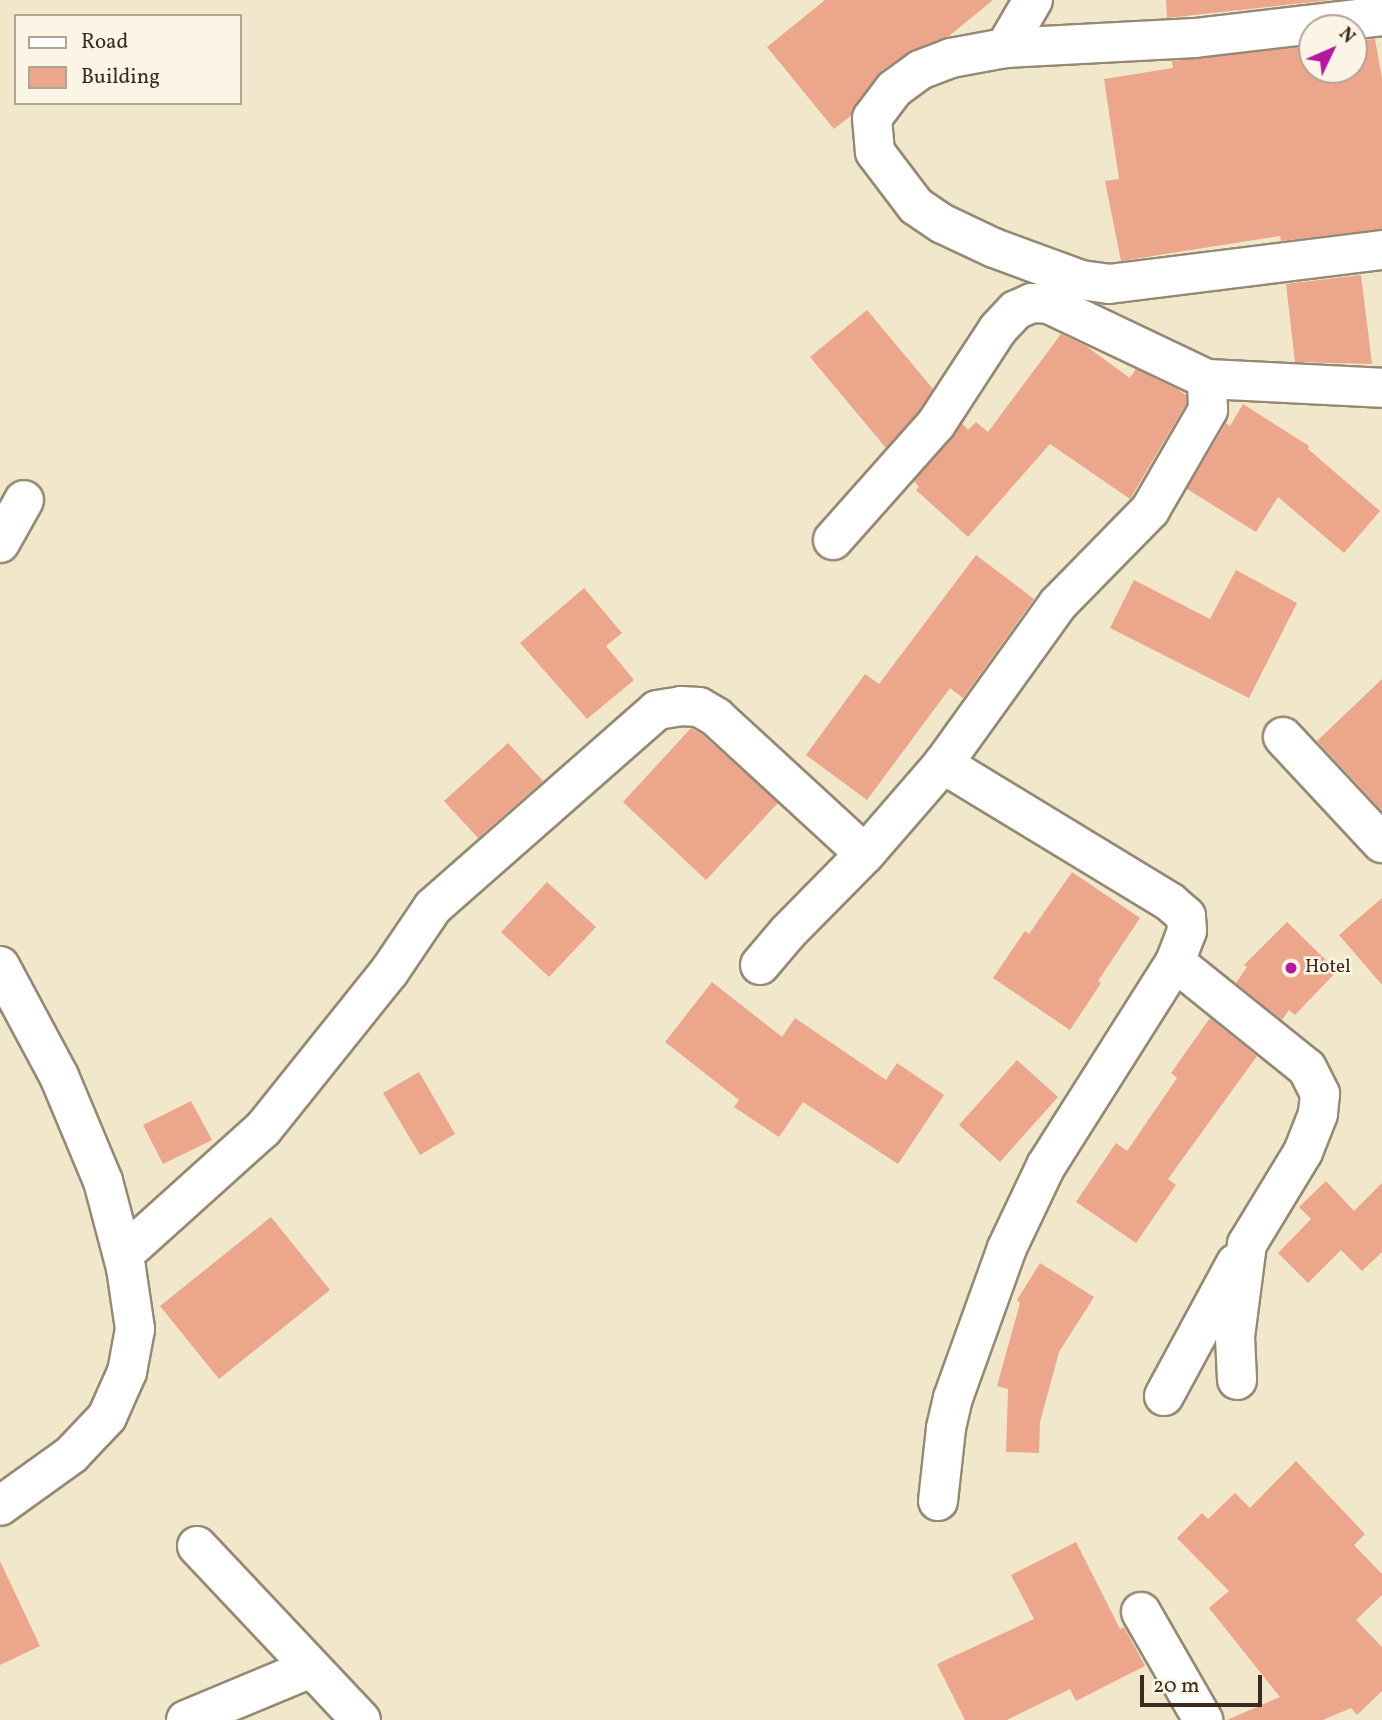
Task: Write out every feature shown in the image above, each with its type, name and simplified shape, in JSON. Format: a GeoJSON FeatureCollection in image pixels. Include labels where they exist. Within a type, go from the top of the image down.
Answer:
{"type":"FeatureCollection","features":[{"type":"Feature","properties":{"kind":"street"},"geometry":{"type":"LineString","coordinates":[[1005,48],[1033,0]]}},
{"type":"Feature","properties":{"kind":"street"},"geometry":{"type":"LineString","coordinates":[[1382,16],[1195,38],[1005,48],[951,58],[920,70],[894,89],[872,118],[875,152],[916,206],[943,224],[1047,269],[1080,280],[1109,284],[1382,250]]}},
{"type":"Feature","properties":{"kind":"street"},"geometry":{"type":"LineString","coordinates":[[833,540],[936,424],[998,330],[1016,310],[1032,303],[1049,304],[1207,379],[1382,388]]}},
{"type":"Feature","properties":{"kind":"street"},"geometry":{"type":"LineString","coordinates":[[760,965],[788,932],[865,854],[943,764],[1058,604],[1150,510],[1208,410],[1207,379]]}},
{"type":"Feature","properties":{"kind":"street"},"geometry":{"type":"LineString","coordinates":[[0,543],[24,500]]}},
{"type":"Feature","properties":{"kind":"street"},"geometry":{"type":"LineString","coordinates":[[123,1255],[263,1129],[389,972],[433,907],[657,710],[681,706],[699,707],[716,717],[865,854]]}},
{"type":"Feature","properties":{"kind":"street"},"geometry":{"type":"LineString","coordinates":[[1283,737],[1382,843]]}},
{"type":"Feature","properties":{"kind":"street"},"geometry":{"type":"LineString","coordinates":[[938,1501],[946,1428],[953,1398],[1007,1248],[1046,1166],[1175,961],[1187,931],[1186,916],[1170,902],[943,764]]}},
{"type":"Feature","properties":{"kind":"street"},"geometry":{"type":"LineString","coordinates":[[1164,1396],[1247,1244],[1303,1152],[1318,1114],[1320,1094],[1307,1068],[1175,961]]}},
{"type":"Feature","properties":{"kind":"street"},"geometry":{"type":"LineString","coordinates":[[0,966],[59,1076],[103,1181],[123,1255],[135,1329],[127,1372],[107,1417],[71,1455],[0,1506]]}},
{"type":"Feature","properties":{"kind":"street"},"geometry":{"type":"LineString","coordinates":[[1237,1380],[1235,1337],[1247,1244]]}},
{"type":"Feature","properties":{"kind":"street"},"geometry":{"type":"LineString","coordinates":[[197,1546],[361,1720]]}},
{"type":"Feature","properties":{"kind":"street"},"geometry":{"type":"LineString","coordinates":[[1140,1612],[1203,1720]]}},
{"type":"Feature","properties":{"kind":"street"},"geometry":{"type":"LineString","coordinates":[[186,1720],[311,1668]]}},
{"type":"Feature","properties":{"kind":"building"},"geometry":{"type":"Polygon","coordinates":[[[825,0],[993,0],[949,36],[912,50],[881,71],[855,105],[852,115],[834,129],[767,47],[825,0]]]}},
{"type":"Feature","properties":{"kind":"building"},"geometry":{"type":"Polygon","coordinates":[[[1166,0],[1331,0],[1167,18],[1166,0]]]}},
{"type":"Feature","properties":{"kind":"building"},"geometry":{"type":"Polygon","coordinates":[[[1375,39],[1382,78],[1382,229],[1281,241],[1280,236],[1121,261],[1105,181],[1119,179],[1104,79],[1173,68],[1172,61],[1298,48],[1298,84],[1368,84],[1368,40],[1375,39]]]}},
{"type":"Feature","properties":{"kind":"building"},"geometry":{"type":"Polygon","coordinates":[[[1361,275],[1372,364],[1295,362],[1286,284],[1361,275]]]}},
{"type":"Feature","properties":{"kind":"building"},"geometry":{"type":"Polygon","coordinates":[[[867,310],[933,389],[919,411],[886,448],[810,357],[867,310]]]}},
{"type":"Feature","properties":{"kind":"building"},"geometry":{"type":"Polygon","coordinates":[[[1061,334],[1086,346],[1130,378],[1136,369],[1177,389],[1186,395],[1186,404],[1130,499],[1050,444],[968,537],[916,490],[919,487],[914,481],[962,423],[968,430],[976,422],[988,432],[1061,334]]]}},
{"type":"Feature","properties":{"kind":"building"},"geometry":{"type":"Polygon","coordinates":[[[1243,404],[1309,446],[1308,449],[1380,511],[1344,553],[1278,497],[1256,532],[1187,489],[1226,423],[1230,426],[1243,404]]]}},
{"type":"Feature","properties":{"kind":"building"},"geometry":{"type":"Polygon","coordinates":[[[976,555],[1034,599],[963,698],[950,688],[867,800],[806,755],[865,674],[879,684],[976,555]]]}},
{"type":"Feature","properties":{"kind":"building"},"geometry":{"type":"Polygon","coordinates":[[[1236,570],[1297,603],[1249,698],[1110,628],[1134,580],[1210,619],[1236,570]]]}},
{"type":"Feature","properties":{"kind":"building"},"geometry":{"type":"Polygon","coordinates":[[[584,588],[622,633],[606,646],[634,680],[587,719],[520,643],[584,588]]]}},
{"type":"Feature","properties":{"kind":"building"},"geometry":{"type":"Polygon","coordinates":[[[1382,679],[1382,811],[1317,741],[1382,679]]]}},
{"type":"Feature","properties":{"kind":"building"},"geometry":{"type":"Polygon","coordinates":[[[691,728],[703,735],[778,803],[706,880],[623,802],[691,728]]]}},
{"type":"Feature","properties":{"kind":"building"},"geometry":{"type":"Polygon","coordinates":[[[508,743],[543,781],[478,838],[444,801],[508,743]]]}},
{"type":"Feature","properties":{"kind":"building"},"geometry":{"type":"Polygon","coordinates":[[[1072,872],[1140,918],[1098,981],[1101,983],[1070,1030],[993,978],[1025,931],[1029,934],[1072,872]]]}},
{"type":"Feature","properties":{"kind":"building"},"geometry":{"type":"Polygon","coordinates":[[[547,882],[596,927],[549,977],[501,932],[547,882]]]}},
{"type":"Feature","properties":{"kind":"building"},"geometry":{"type":"Polygon","coordinates":[[[1382,898],[1382,985],[1339,935],[1382,898]]]}},
{"type":"Feature","properties":{"kind":"building","name":"Hotel"},"geometry":{"type":"Polygon","coordinates":[[[1287,922],[1337,971],[1295,1015],[1289,1010],[1282,1020],[1236,983],[1247,967],[1244,965],[1287,922]]]}},
{"type":"Feature","properties":{"kind":"building"},"geometry":{"type":"Polygon","coordinates":[[[712,982],[782,1037],[795,1018],[886,1080],[897,1063],[944,1095],[898,1164],[803,1102],[779,1137],[734,1107],[739,1100],[665,1042],[712,982]]]}},
{"type":"Feature","properties":{"kind":"building"},"geometry":{"type":"Polygon","coordinates":[[[1210,1018],[1257,1056],[1168,1179],[1176,1185],[1136,1243],[1076,1202],[1116,1143],[1127,1151],[1177,1078],[1171,1073],[1210,1018]]]}},
{"type":"Feature","properties":{"kind":"building"},"geometry":{"type":"Polygon","coordinates":[[[1017,1060],[1058,1097],[1000,1162],[959,1125],[1017,1060]]]}},
{"type":"Feature","properties":{"kind":"building"},"geometry":{"type":"Polygon","coordinates":[[[419,1072],[455,1134],[420,1155],[383,1093],[419,1072]]]}},
{"type":"Feature","properties":{"kind":"building"},"geometry":{"type":"Polygon","coordinates":[[[191,1101],[212,1140],[163,1164],[143,1125],[191,1101]]]}},
{"type":"Feature","properties":{"kind":"building"},"geometry":{"type":"Polygon","coordinates":[[[1326,1181],[1354,1211],[1382,1183],[1382,1252],[1362,1271],[1341,1250],[1308,1283],[1278,1253],[1311,1219],[1299,1207],[1326,1181]]]}},
{"type":"Feature","properties":{"kind":"building"},"geometry":{"type":"Polygon","coordinates":[[[271,1217],[330,1290],[219,1379],[160,1306],[271,1217]]]}},
{"type":"Feature","properties":{"kind":"building"},"geometry":{"type":"Polygon","coordinates":[[[1040,1263],[1094,1297],[1059,1352],[1040,1422],[1039,1453],[1006,1452],[1008,1389],[997,1386],[1020,1303],[1017,1300],[1040,1263]]]}},
{"type":"Feature","properties":{"kind":"building"},"geometry":{"type":"Polygon","coordinates":[[[1296,1461],[1365,1534],[1354,1545],[1382,1574],[1382,1595],[1356,1620],[1382,1647],[1382,1691],[1357,1715],[1351,1708],[1323,1720],[1227,1720],[1280,1697],[1209,1608],[1229,1591],[1177,1538],[1202,1513],[1208,1519],[1235,1493],[1250,1508],[1296,1461]]]}},
{"type":"Feature","properties":{"kind":"building"},"geometry":{"type":"Polygon","coordinates":[[[1076,1542],[1120,1629],[1124,1627],[1145,1666],[1076,1701],[1070,1689],[1007,1720],[965,1720],[937,1664],[1034,1619],[1011,1575],[1076,1542]]]}},
{"type":"Feature","properties":{"kind":"building"},"geometry":{"type":"Polygon","coordinates":[[[0,1561],[40,1646],[0,1665],[0,1561]]]}},
{"type":"Feature","properties":{"kind":"place","name":"Hotel"},"geometry":{"type":"Point","coordinates":[1291,968]}}]}
